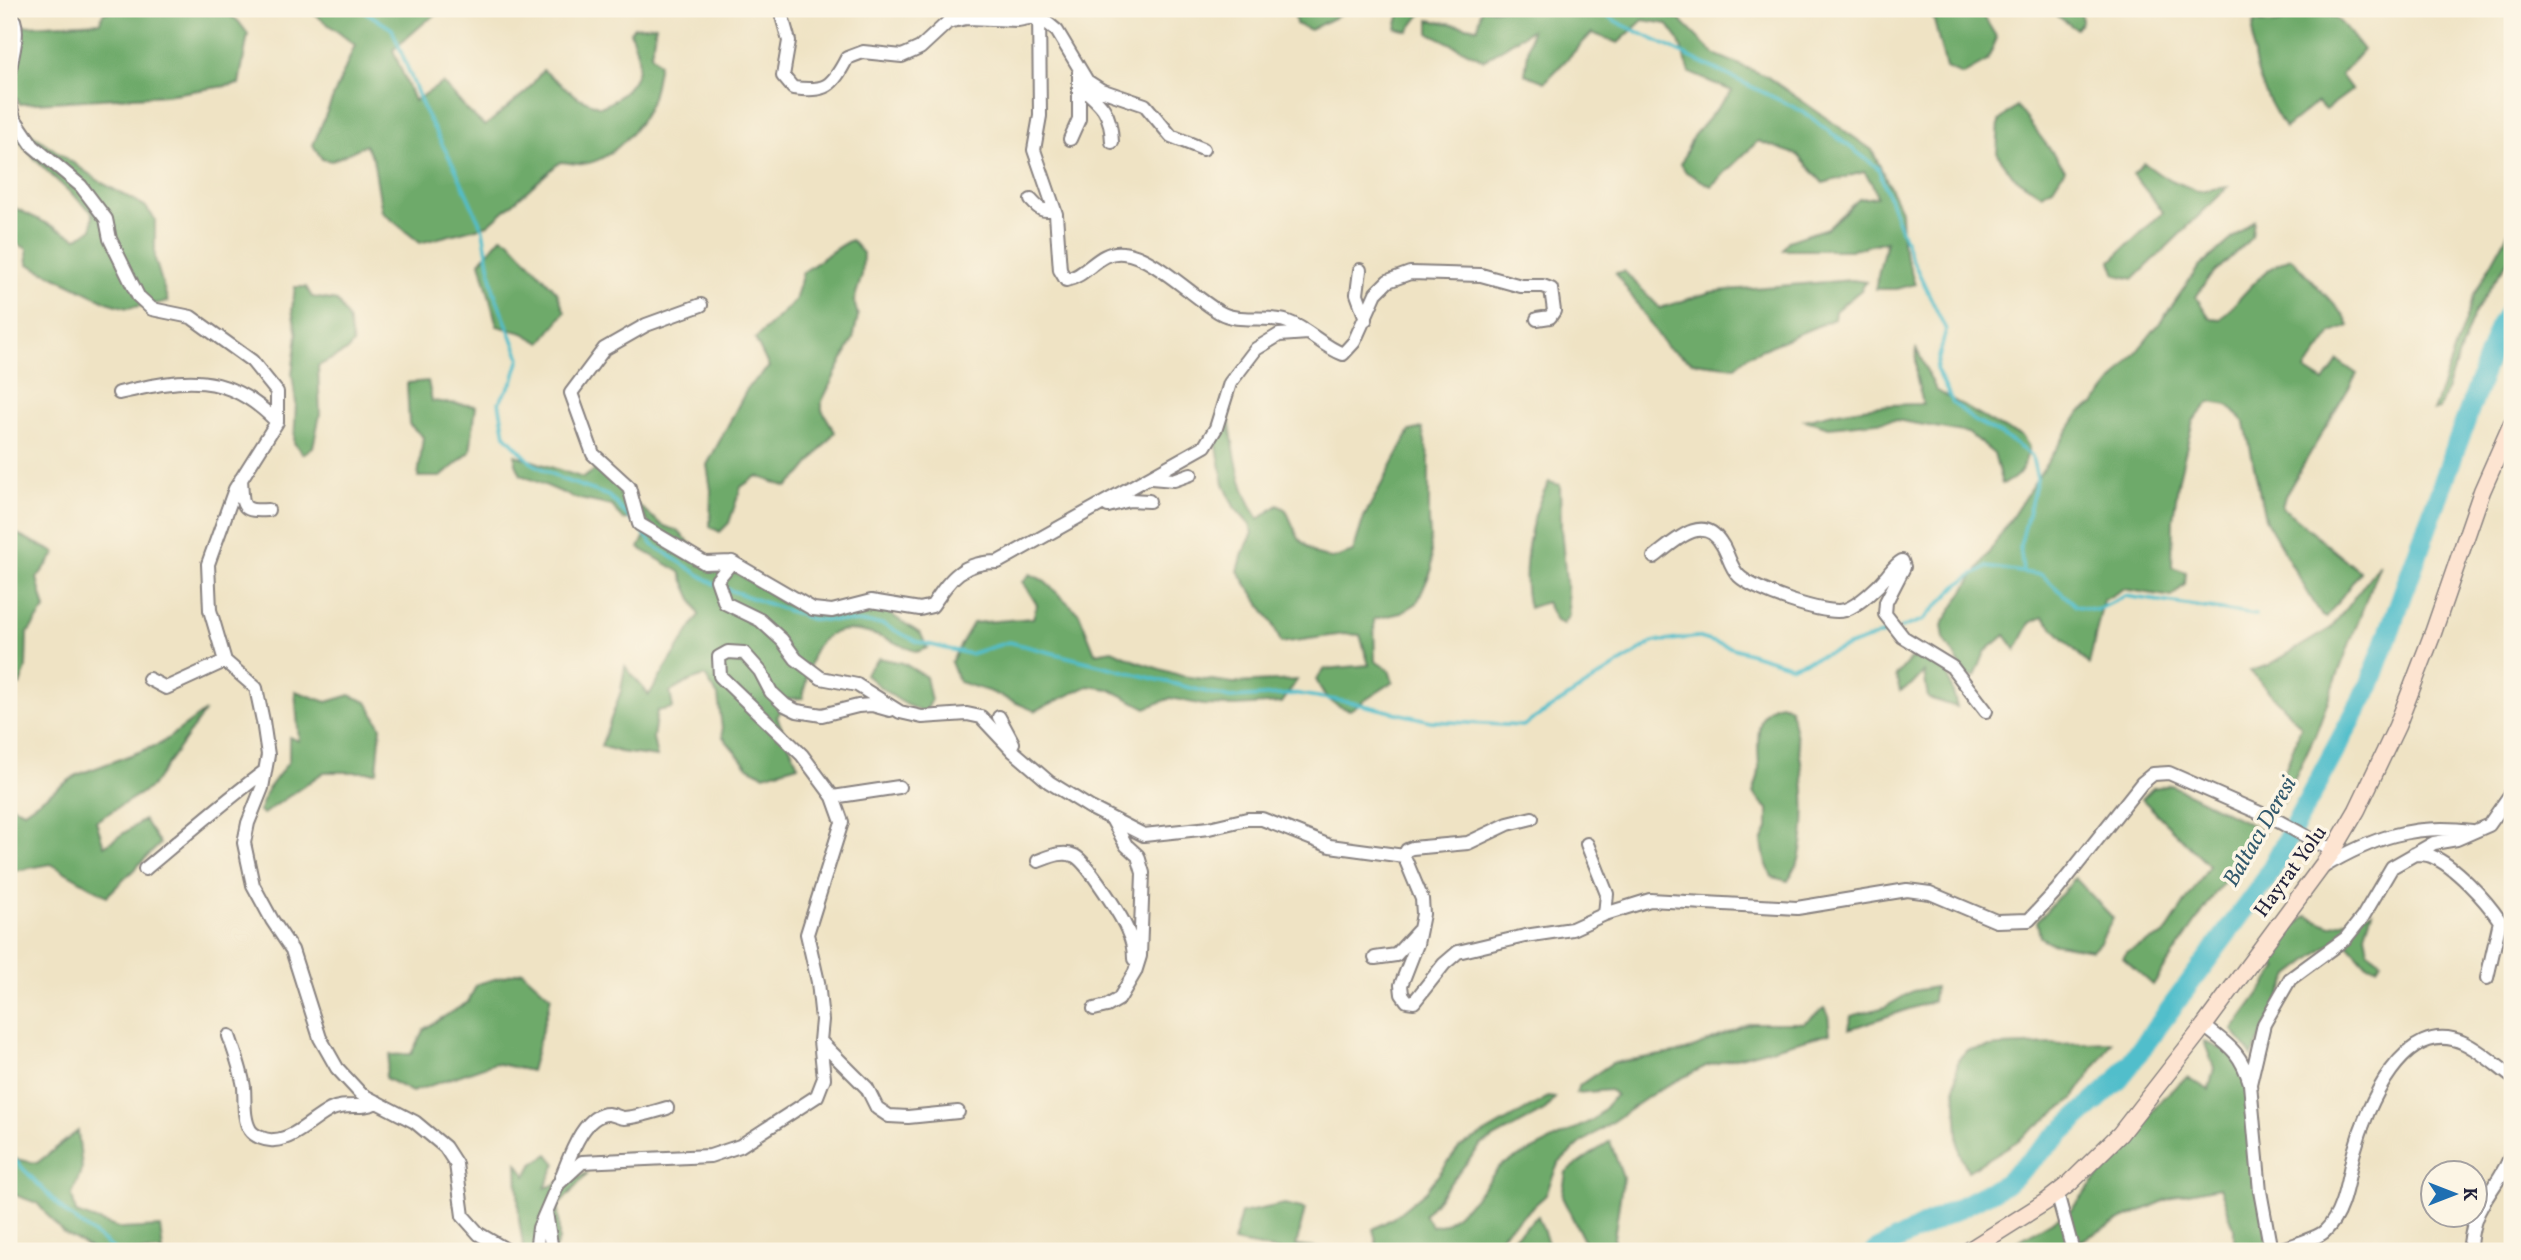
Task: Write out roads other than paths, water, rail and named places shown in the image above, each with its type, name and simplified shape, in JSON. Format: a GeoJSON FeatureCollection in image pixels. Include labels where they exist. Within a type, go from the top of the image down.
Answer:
{"type":"FeatureCollection","features":[{"type":"Feature","properties":{"kind":"main road","name":"Hayrat Yolu"},"geometry":{"type":"LineString","coordinates":[[1968,1251],[2057,1193],[2120,1134],[2204,1026],[2317,871],[2328,848],[2357,810],[2398,726],[2482,491],[2512,423]]}},
{"type":"Feature","properties":{"kind":"street"},"geometry":{"type":"LineString","coordinates":[[780,9],[789,41],[783,76],[793,88],[817,90],[836,79],[847,58],[863,52],[902,56],[920,48],[948,22],[967,18],[1018,20],[1039,12]]}},
{"type":"Feature","properties":{"kind":"street"},"geometry":{"type":"LineString","coordinates":[[9,12],[15,18],[17,33],[9,78]]}},
{"type":"Feature","properties":{"kind":"street"},"geometry":{"type":"LineString","coordinates":[[1039,12],[1057,32],[1087,81],[1144,105],[1171,136],[1203,149]]}},
{"type":"Feature","properties":{"kind":"street"},"geometry":{"type":"LineString","coordinates":[[1039,12],[1040,116],[1034,150],[1054,209],[1060,270],[1066,280],[1073,279],[1110,253],[1125,252],[1149,263],[1220,313],[1236,317],[1284,320],[1329,349],[1343,354],[1354,342],[1376,293],[1388,281],[1410,273],[1482,275],[1521,286],[1543,286],[1551,289],[1554,312],[1550,317],[1537,319]]}},
{"type":"Feature","properties":{"kind":"street"},"geometry":{"type":"LineString","coordinates":[[1069,139],[1079,119],[1079,67]]}},
{"type":"Feature","properties":{"kind":"street"},"geometry":{"type":"LineString","coordinates":[[1080,86],[1100,103],[1108,114],[1112,142]]}},
{"type":"Feature","properties":{"kind":"street"},"geometry":{"type":"LineString","coordinates":[[9,101],[15,118],[33,146],[81,186],[106,219],[110,239],[138,296],[152,309],[191,317],[253,361],[277,392],[277,422],[235,489],[208,564],[210,610],[225,661],[256,688],[268,755],[262,788],[248,823],[244,843],[253,885],[292,950],[320,1038],[337,1068],[361,1094],[415,1122],[445,1147],[456,1164],[463,1216],[479,1234],[508,1251]]}},
{"type":"Feature","properties":{"kind":"street"},"geometry":{"type":"LineString","coordinates":[[1031,200],[1039,210],[1054,209]]}},
{"type":"Feature","properties":{"kind":"street"},"geometry":{"type":"LineString","coordinates":[[1360,270],[1357,295],[1366,318]]}},
{"type":"Feature","properties":{"kind":"street"},"geometry":{"type":"LineString","coordinates":[[701,304],[646,325],[604,349],[571,393],[593,454],[629,487],[639,524],[705,563],[732,562],[813,609],[832,611],[870,601],[920,609],[932,606],[958,571],[978,562],[998,562],[1205,446],[1216,428],[1230,383],[1256,349],[1279,335],[1308,333]]}},
{"type":"Feature","properties":{"kind":"street"},"geometry":{"type":"LineString","coordinates":[[119,393],[167,382],[194,381],[225,386],[258,402],[277,422]]}},
{"type":"Feature","properties":{"kind":"street"},"geometry":{"type":"LineString","coordinates":[[1151,478],[1174,480],[1191,474]]}},
{"type":"Feature","properties":{"kind":"street"},"geometry":{"type":"LineString","coordinates":[[241,478],[243,501],[247,509],[268,510]]}},
{"type":"Feature","properties":{"kind":"street"},"geometry":{"type":"LineString","coordinates":[[1084,512],[1129,500],[1149,501]]}},
{"type":"Feature","properties":{"kind":"street"},"geometry":{"type":"LineString","coordinates":[[1654,557],[1682,534],[1696,530],[1712,532],[1722,544],[1729,564],[1740,578],[1779,597],[1825,611],[1844,610],[1854,605],[1902,561],[1904,567],[1886,602],[1885,614],[1903,637],[1952,667],[1986,712]]}},
{"type":"Feature","properties":{"kind":"street"},"geometry":{"type":"LineString","coordinates":[[732,562],[718,580],[725,603],[760,620],[782,640],[796,659],[821,678],[857,685],[900,712]]}},
{"type":"Feature","properties":{"kind":"street"},"geometry":{"type":"LineString","coordinates":[[558,1184],[582,1162],[710,1156],[740,1146],[817,1096],[824,1078],[818,982],[807,934],[842,822],[833,797],[802,755],[720,676],[719,657],[728,652],[744,653],[760,671],[771,692],[785,705],[797,711],[822,715],[872,705],[922,717],[967,714],[981,717],[1049,782],[1144,835],[1262,819],[1330,846],[1404,856]]}},
{"type":"Feature","properties":{"kind":"street"},"geometry":{"type":"LineString","coordinates":[[149,679],[166,688],[225,661]]}},
{"type":"Feature","properties":{"kind":"street"},"geometry":{"type":"LineString","coordinates":[[999,717],[1019,756]]}},
{"type":"Feature","properties":{"kind":"street"},"geometry":{"type":"LineString","coordinates":[[145,869],[223,802],[265,771]]}},
{"type":"Feature","properties":{"kind":"street"},"geometry":{"type":"LineString","coordinates":[[1532,818],[1508,824],[1468,843],[1407,850],[1404,856],[1422,899],[1420,928],[1401,985],[1402,994],[1407,1001],[1414,1002],[1444,964],[1458,953],[1525,936],[1572,929],[1605,914],[1650,900],[1797,908],[1907,890],[1930,893],[1996,920],[2029,920],[2057,890],[2142,783],[2153,774],[2169,773],[2236,802],[2328,848]]}},
{"type":"Feature","properties":{"kind":"street"},"geometry":{"type":"LineString","coordinates":[[833,797],[899,787]]}},
{"type":"Feature","properties":{"kind":"street"},"geometry":{"type":"LineString","coordinates":[[2250,1084],[2264,1024],[2290,979],[2346,937],[2362,918],[2392,867],[2434,843],[2458,839],[2489,825],[2512,792]]}},
{"type":"Feature","properties":{"kind":"street"},"geometry":{"type":"LineString","coordinates":[[1094,1009],[1119,999],[1136,970],[1140,956],[1143,873],[1138,856],[1126,845],[1112,818]]}},
{"type":"Feature","properties":{"kind":"street"},"geometry":{"type":"LineString","coordinates":[[2317,871],[2356,848],[2406,831],[2455,829],[2476,832]]}},
{"type":"Feature","properties":{"kind":"street"},"geometry":{"type":"LineString","coordinates":[[1587,844],[1607,894],[1605,914]]}},
{"type":"Feature","properties":{"kind":"street"},"geometry":{"type":"LineString","coordinates":[[2413,853],[2430,855],[2449,867],[2490,906],[2500,920],[2487,978]]}},
{"type":"Feature","properties":{"kind":"street"},"geometry":{"type":"LineString","coordinates":[[1038,861],[1053,855],[1068,854],[1087,865],[1128,930],[1136,970]]}},
{"type":"Feature","properties":{"kind":"street"},"geometry":{"type":"LineString","coordinates":[[1375,958],[1396,955],[1420,928]]}},
{"type":"Feature","properties":{"kind":"street"},"geometry":{"type":"LineString","coordinates":[[2204,1026],[2238,1054],[2245,1065],[2250,1084],[2260,1191],[2274,1251],[2324,1233],[2339,1213],[2355,1149],[2371,1105],[2387,1076],[2414,1045],[2438,1038],[2463,1043],[2512,1077]]}},
{"type":"Feature","properties":{"kind":"street"},"geometry":{"type":"LineString","coordinates":[[229,1036],[239,1064],[247,1121],[251,1131],[260,1138],[273,1140],[287,1136],[333,1108],[352,1104],[368,1107],[377,1102]]}},
{"type":"Feature","properties":{"kind":"street"},"geometry":{"type":"LineString","coordinates":[[820,1041],[867,1088],[877,1108],[889,1116],[958,1112]]}},
{"type":"Feature","properties":{"kind":"street"},"geometry":{"type":"LineString","coordinates":[[536,1251],[538,1228],[581,1133],[594,1119],[607,1114],[621,1118],[667,1108]]}},
{"type":"Feature","properties":{"kind":"street"},"geometry":{"type":"LineString","coordinates":[[2469,1251],[2479,1209],[2508,1164],[2512,1152]]}},
{"type":"Feature","properties":{"kind":"street"},"geometry":{"type":"LineString","coordinates":[[2057,1193],[2073,1251]]}},
{"type":"Feature","properties":{"kind":"street"},"geometry":{"type":"LineString","coordinates":[[546,1212],[552,1251]]}},
{"type":"Feature","properties":{"kind":"waterway"},"geometry":{"type":"LineString","coordinates":[[361,9],[392,29],[425,112],[456,170],[483,230],[494,292],[520,358],[513,381],[499,402],[505,435],[532,463],[561,479],[609,496],[634,523]]}},
{"type":"Feature","properties":{"kind":"waterway"},"geometry":{"type":"LineString","coordinates":[[1597,9],[1617,22],[1802,111],[1878,168],[1912,259],[1946,330],[1936,369],[1953,403],[1975,421],[2002,435],[2032,456],[2037,479],[2020,546],[2023,571]]}},
{"type":"Feature","properties":{"kind":"waterway","name":"Baltacı Deresi"},"geometry":{"type":"LineString","coordinates":[[1876,1251],[2005,1184],[2118,1080],[2265,881],[2370,685],[2499,328],[2512,306]]}},
{"type":"Feature","properties":{"kind":"waterway"},"geometry":{"type":"LineString","coordinates":[[642,531],[653,545],[714,584]]}},
{"type":"Feature","properties":{"kind":"waterway"},"geometry":{"type":"LineString","coordinates":[[1901,628],[1923,620],[1959,584],[1986,567],[2042,575],[2076,606],[2097,610],[2125,596],[2255,615]]}},
{"type":"Feature","properties":{"kind":"waterway"},"geometry":{"type":"LineString","coordinates":[[724,588],[811,619],[882,624],[918,642],[970,654],[1009,642],[1230,698],[1299,694],[1354,703],[1431,721],[1523,726],[1653,642],[1697,637],[1792,666],[1894,630]]}},
{"type":"Feature","properties":{"kind":"waterway"},"geometry":{"type":"LineString","coordinates":[[9,1154],[67,1214],[116,1251]]}}]}
